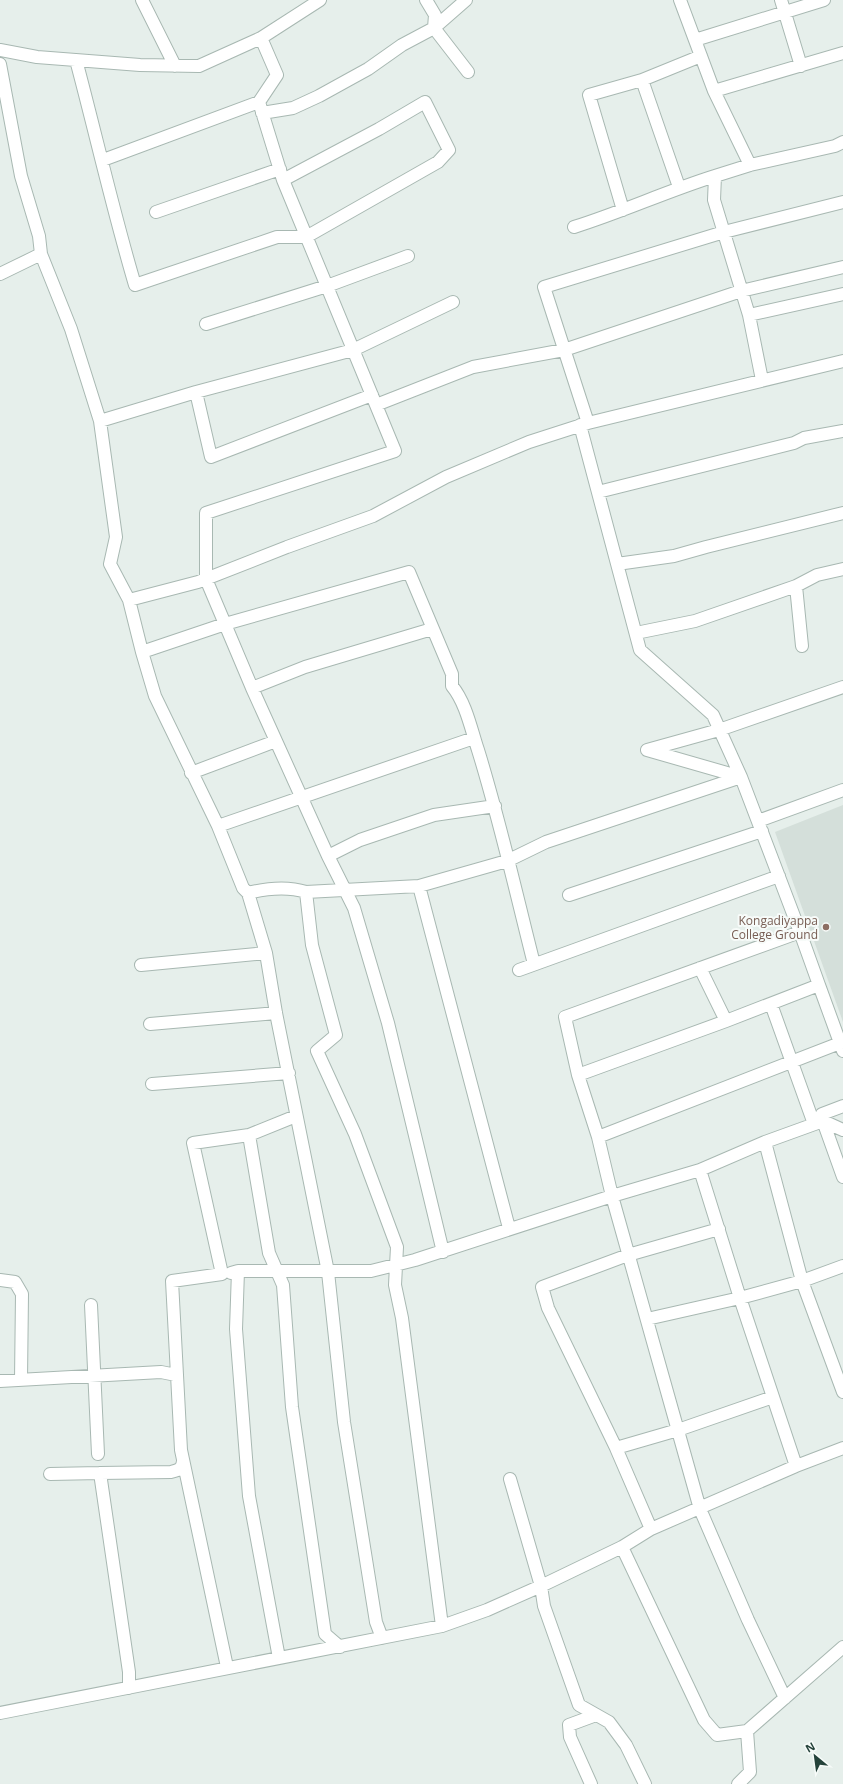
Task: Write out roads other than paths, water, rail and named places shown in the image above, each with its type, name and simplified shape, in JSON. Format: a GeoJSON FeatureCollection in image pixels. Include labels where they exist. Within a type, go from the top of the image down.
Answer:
{"type":"FeatureCollection","features":[{"type":"Feature","properties":{"kind":"street"},"geometry":{"type":"LineString","coordinates":[[142,0],[175,66]]}},
{"type":"Feature","properties":{"kind":"street"},"geometry":{"type":"LineString","coordinates":[[0,50],[37,57],[140,65],[199,66],[261,38],[320,0]]}},
{"type":"Feature","properties":{"kind":"street"},"geometry":{"type":"LineString","coordinates":[[426,0],[435,15],[434,28],[468,72]]}},
{"type":"Feature","properties":{"kind":"street"},"geometry":{"type":"LineString","coordinates":[[102,160],[260,107],[292,108],[319,96],[368,69],[402,45],[434,28],[466,0]]}},
{"type":"Feature","properties":{"kind":"street"},"geometry":{"type":"LineString","coordinates":[[680,0],[714,91],[750,165]]}},
{"type":"Feature","properties":{"kind":"street"},"geometry":{"type":"LineString","coordinates":[[782,0],[801,66]]}},
{"type":"Feature","properties":{"kind":"street"},"geometry":{"type":"LineString","coordinates":[[696,40],[824,0]]}},
{"type":"Feature","properties":{"kind":"street"},"geometry":{"type":"LineString","coordinates":[[261,38],[277,75],[260,107],[281,174],[306,238],[395,451],[206,513],[206,579],[252,688],[328,856],[354,908],[388,1023],[443,1252]]}},
{"type":"Feature","properties":{"kind":"street"},"geometry":{"type":"LineString","coordinates":[[714,91],[843,53]]}},
{"type":"Feature","properties":{"kind":"street"},"geometry":{"type":"LineString","coordinates":[[623,210],[589,95],[642,80],[701,56]]}},
{"type":"Feature","properties":{"kind":"street"},"geometry":{"type":"LineString","coordinates":[[76,60],[116,218],[135,285],[277,237],[306,238],[438,162],[449,150],[425,102],[379,129],[281,174],[156,212]]}},
{"type":"Feature","properties":{"kind":"street"},"geometry":{"type":"LineString","coordinates":[[0,64],[20,176],[39,236],[41,254],[71,329],[100,421],[116,537],[110,564],[129,600],[142,652],[156,696],[191,773],[218,826],[243,888],[248,893],[266,953],[296,1116],[328,1272],[344,1422],[376,1622],[382,1638]]}},
{"type":"Feature","properties":{"kind":"street"},"geometry":{"type":"LineString","coordinates":[[642,80],[679,187]]}},
{"type":"Feature","properties":{"kind":"street"},"geometry":{"type":"LineString","coordinates":[[574,227],[623,210],[679,187],[750,165],[835,146],[843,142]]}},
{"type":"Feature","properties":{"kind":"street"},"geometry":{"type":"LineString","coordinates":[[715,176],[714,200],[749,315],[762,380]]}},
{"type":"Feature","properties":{"kind":"street"},"geometry":{"type":"LineString","coordinates":[[598,1137],[792,1062],[842,1047],[741,777],[713,715],[640,650],[598,492],[584,424],[564,350],[544,287],[724,232],[843,202]]}},
{"type":"Feature","properties":{"kind":"street"},"geometry":{"type":"LineString","coordinates":[[0,274],[41,254]]}},
{"type":"Feature","properties":{"kind":"street"},"geometry":{"type":"LineString","coordinates":[[206,324],[326,286],[408,256]]}},
{"type":"Feature","properties":{"kind":"street"},"geometry":{"type":"LineString","coordinates":[[196,392],[211,457],[473,367],[564,350],[741,291],[843,267]]}},
{"type":"Feature","properties":{"kind":"street"},"geometry":{"type":"LineString","coordinates":[[749,315],[843,294]]}},
{"type":"Feature","properties":{"kind":"street"},"geometry":{"type":"LineString","coordinates":[[100,421],[196,392],[353,350],[453,302]]}},
{"type":"Feature","properties":{"kind":"street"},"geometry":{"type":"LineString","coordinates":[[129,600],[206,579],[287,547],[373,516],[446,477],[530,442],[584,424],[843,361]]}},
{"type":"Feature","properties":{"kind":"street"},"geometry":{"type":"LineString","coordinates":[[598,492],[794,443],[804,438],[843,431]]}},
{"type":"Feature","properties":{"kind":"street"},"geometry":{"type":"LineString","coordinates":[[617,564],[674,556],[843,513]]}},
{"type":"Feature","properties":{"kind":"street"},"geometry":{"type":"LineString","coordinates":[[636,633],[695,621],[796,586],[817,575],[843,569]]}},
{"type":"Feature","properties":{"kind":"street"},"geometry":{"type":"LineString","coordinates":[[142,652],[225,624],[409,572],[452,674],[452,686],[460,696],[474,738],[495,806],[507,861],[534,964]]}},
{"type":"Feature","properties":{"kind":"street"},"geometry":{"type":"LineString","coordinates":[[796,586],[802,646]]}},
{"type":"Feature","properties":{"kind":"street"},"geometry":{"type":"LineString","coordinates":[[252,688],[305,667],[432,629]]}},
{"type":"Feature","properties":{"kind":"street"},"geometry":{"type":"LineString","coordinates":[[741,777],[647,750],[719,730],[843,687]]}},
{"type":"Feature","properties":{"kind":"street"},"geometry":{"type":"LineString","coordinates":[[218,826],[474,738]]}},
{"type":"Feature","properties":{"kind":"street"},"geometry":{"type":"LineString","coordinates":[[191,773],[276,741]]}},
{"type":"Feature","properties":{"kind":"street"},"geometry":{"type":"LineString","coordinates":[[248,893],[264,889],[294,888],[306,892],[419,886],[507,861],[546,842],[741,777]]}},
{"type":"Feature","properties":{"kind":"street"},"geometry":{"type":"LineString","coordinates":[[570,895],[760,826],[843,790]]}},
{"type":"Feature","properties":{"kind":"street"},"geometry":{"type":"LineString","coordinates":[[328,856],[360,840],[434,815],[495,806]]}},
{"type":"Feature","properties":{"kind":"street"},"geometry":{"type":"LineString","coordinates":[[519,970],[778,876]]}},
{"type":"Feature","properties":{"kind":"street"},"geometry":{"type":"LineString","coordinates":[[419,886],[509,1228]]}},
{"type":"Feature","properties":{"kind":"street"},"geometry":{"type":"LineString","coordinates":[[306,892],[312,945],[336,1035],[317,1051],[361,1148],[397,1247],[395,1285],[402,1318],[442,1626]]}},
{"type":"Feature","properties":{"kind":"street"},"geometry":{"type":"LineString","coordinates":[[785,1698],[748,1620],[700,1509],[628,1255],[598,1137],[578,1075],[565,1017],[800,932]]}},
{"type":"Feature","properties":{"kind":"street"},"geometry":{"type":"LineString","coordinates":[[141,965],[266,953]]}},
{"type":"Feature","properties":{"kind":"street"},"geometry":{"type":"LineString","coordinates":[[700,968],[726,1021]]}},
{"type":"Feature","properties":{"kind":"street"},"geometry":{"type":"LineString","coordinates":[[578,1075],[819,985]]}},
{"type":"Feature","properties":{"kind":"street"},"geometry":{"type":"LineString","coordinates":[[771,1004],[792,1062],[843,1177]]}},
{"type":"Feature","properties":{"kind":"street"},"geometry":{"type":"LineString","coordinates":[[150,1024],[276,1013]]}},
{"type":"Feature","properties":{"kind":"street"},"geometry":{"type":"LineString","coordinates":[[152,1084],[288,1072]]}},
{"type":"Feature","properties":{"kind":"street"},"geometry":{"type":"LineString","coordinates":[[819,1123],[822,1114],[843,1106]]}},
{"type":"Feature","properties":{"kind":"street"},"geometry":{"type":"LineString","coordinates":[[222,1274],[193,1143],[249,1135],[296,1116]]}},
{"type":"Feature","properties":{"kind":"street"},"geometry":{"type":"LineString","coordinates":[[227,1667],[181,1450],[172,1281],[238,1272],[276,1270],[328,1272],[371,1271],[443,1252],[509,1228],[700,1170],[765,1142],[819,1123],[843,1130]]}},
{"type":"Feature","properties":{"kind":"street"},"geometry":{"type":"LineString","coordinates":[[249,1135],[269,1253],[282,1284],[292,1407],[325,1634],[340,1647]]}},
{"type":"Feature","properties":{"kind":"street"},"geometry":{"type":"LineString","coordinates":[[765,1142],[802,1281],[843,1392]]}},
{"type":"Feature","properties":{"kind":"street"},"geometry":{"type":"LineString","coordinates":[[700,1170],[740,1298],[796,1466]]}},
{"type":"Feature","properties":{"kind":"street"},"geometry":{"type":"LineString","coordinates":[[651,1529],[616,1448],[548,1308],[542,1286],[628,1255],[719,1229]]}},
{"type":"Feature","properties":{"kind":"street"},"geometry":{"type":"LineString","coordinates":[[646,1319],[740,1298],[802,1281],[843,1266]]}},
{"type":"Feature","properties":{"kind":"street"},"geometry":{"type":"LineString","coordinates":[[238,1272],[236,1329],[249,1496],[279,1658]]}},
{"type":"Feature","properties":{"kind":"street"},"geometry":{"type":"LineString","coordinates":[[0,1280],[15,1282],[22,1294],[21,1380]]}},
{"type":"Feature","properties":{"kind":"street"},"geometry":{"type":"LineString","coordinates":[[91,1305],[98,1454]]}},
{"type":"Feature","properties":{"kind":"street"},"geometry":{"type":"LineString","coordinates":[[0,1381],[161,1372],[176,1375]]}},
{"type":"Feature","properties":{"kind":"street"},"geometry":{"type":"LineString","coordinates":[[616,1448],[678,1430],[773,1397]]}},
{"type":"Feature","properties":{"kind":"street"},"geometry":{"type":"LineString","coordinates":[[0,1713],[227,1667],[340,1647],[442,1626],[487,1610],[541,1586],[622,1546],[651,1529],[796,1466],[843,1448]]}},
{"type":"Feature","properties":{"kind":"street"},"geometry":{"type":"LineString","coordinates":[[50,1474],[171,1472],[179,1470],[182,1467],[183,1461]]}},
{"type":"Feature","properties":{"kind":"street"},"geometry":{"type":"LineString","coordinates":[[100,1473],[129,1672],[128,1688]]}},
{"type":"Feature","properties":{"kind":"street"},"geometry":{"type":"LineString","coordinates":[[510,1478],[541,1586],[544,1606],[579,1705],[609,1722],[626,1745],[645,1784]]}},
{"type":"Feature","properties":{"kind":"street"},"geometry":{"type":"LineString","coordinates":[[622,1546],[704,1720],[717,1735],[747,1731],[843,1647]]}},
{"type":"Feature","properties":{"kind":"street"},"geometry":{"type":"LineString","coordinates":[[591,1784],[570,1737],[569,1725],[596,1714]]}},
{"type":"Feature","properties":{"kind":"street"},"geometry":{"type":"LineString","coordinates":[[738,1784],[750,1772],[747,1731]]}},
{"type":"Feature","properties":{"kind":"place","name":"Kongadiyappa College Ground"},"geometry":{"type":"Point","coordinates":[826,927]}}]}
